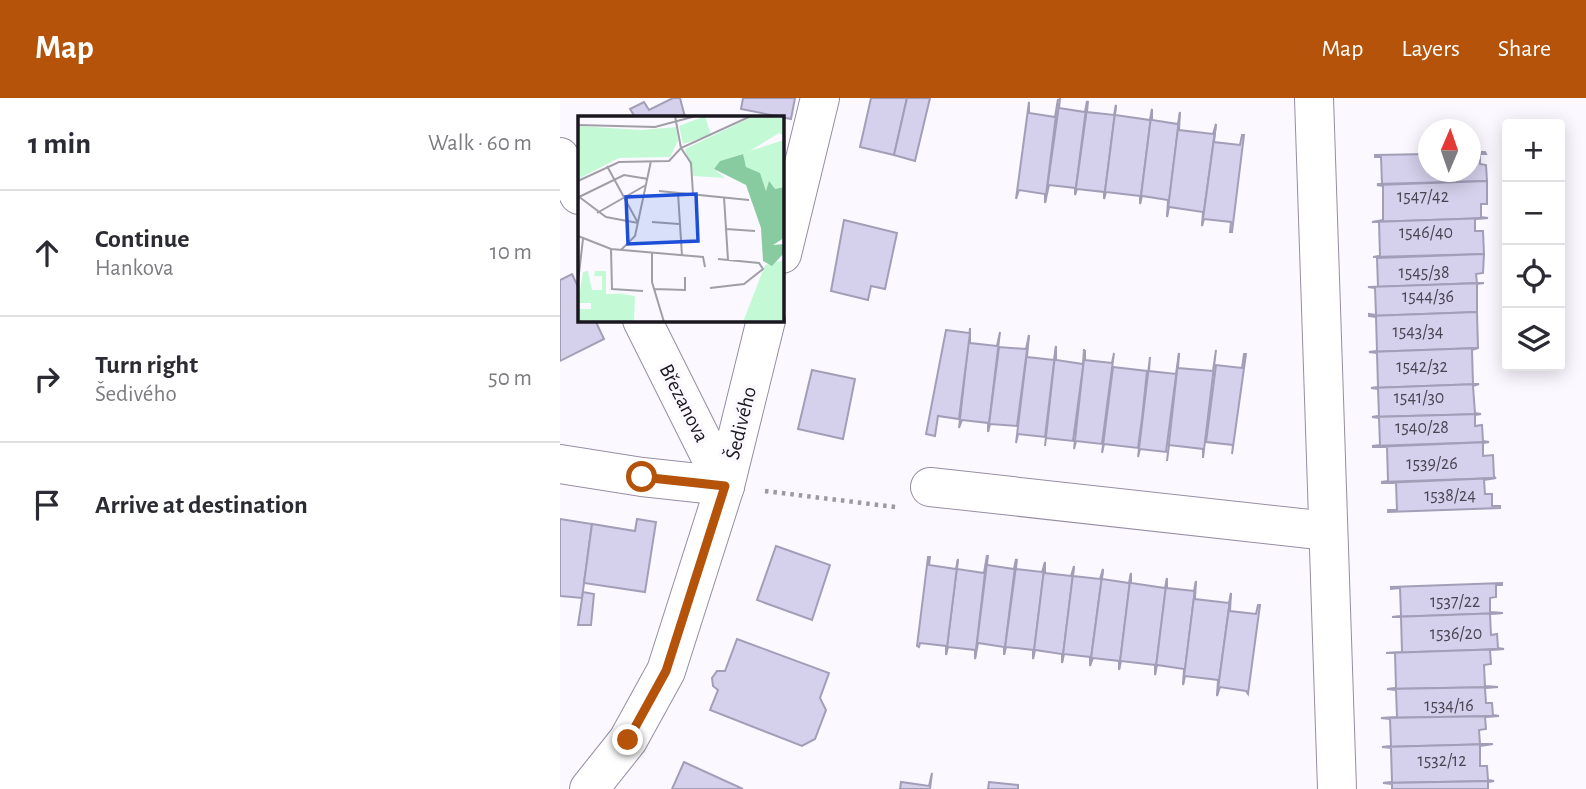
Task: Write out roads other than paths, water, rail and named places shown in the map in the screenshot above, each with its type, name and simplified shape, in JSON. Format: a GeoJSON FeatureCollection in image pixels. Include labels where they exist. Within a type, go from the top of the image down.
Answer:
{"type":"FeatureCollection","features":[{"type":"Feature","properties":{"kind":"street"},"geometry":{"type":"LineString","coordinates":[[784,246],[821,98]]}},
{"type":"Feature","properties":{"kind":"street"},"geometry":{"type":"LineString","coordinates":[[1314,98],[1337,789]]}},
{"type":"Feature","properties":{"kind":"street"},"geometry":{"type":"LineString","coordinates":[[560,157],[578,193]]}},
{"type":"Feature","properties":{"kind":"street","name":"Březanova"},"geometry":{"type":"LineString","coordinates":[[643,322],[725,486]]}},
{"type":"Feature","properties":{"kind":"street","name":"Šedivého"},"geometry":{"type":"LineString","coordinates":[[589,789],[628,740],[666,671],[725,486],[766,322]]}},
{"type":"Feature","properties":{"kind":"street"},"geometry":{"type":"LineString","coordinates":[[560,464],[725,486]]}},
{"type":"Feature","properties":{"kind":"street"},"geometry":{"type":"LineString","coordinates":[[930,487],[1328,531]]}}]}
